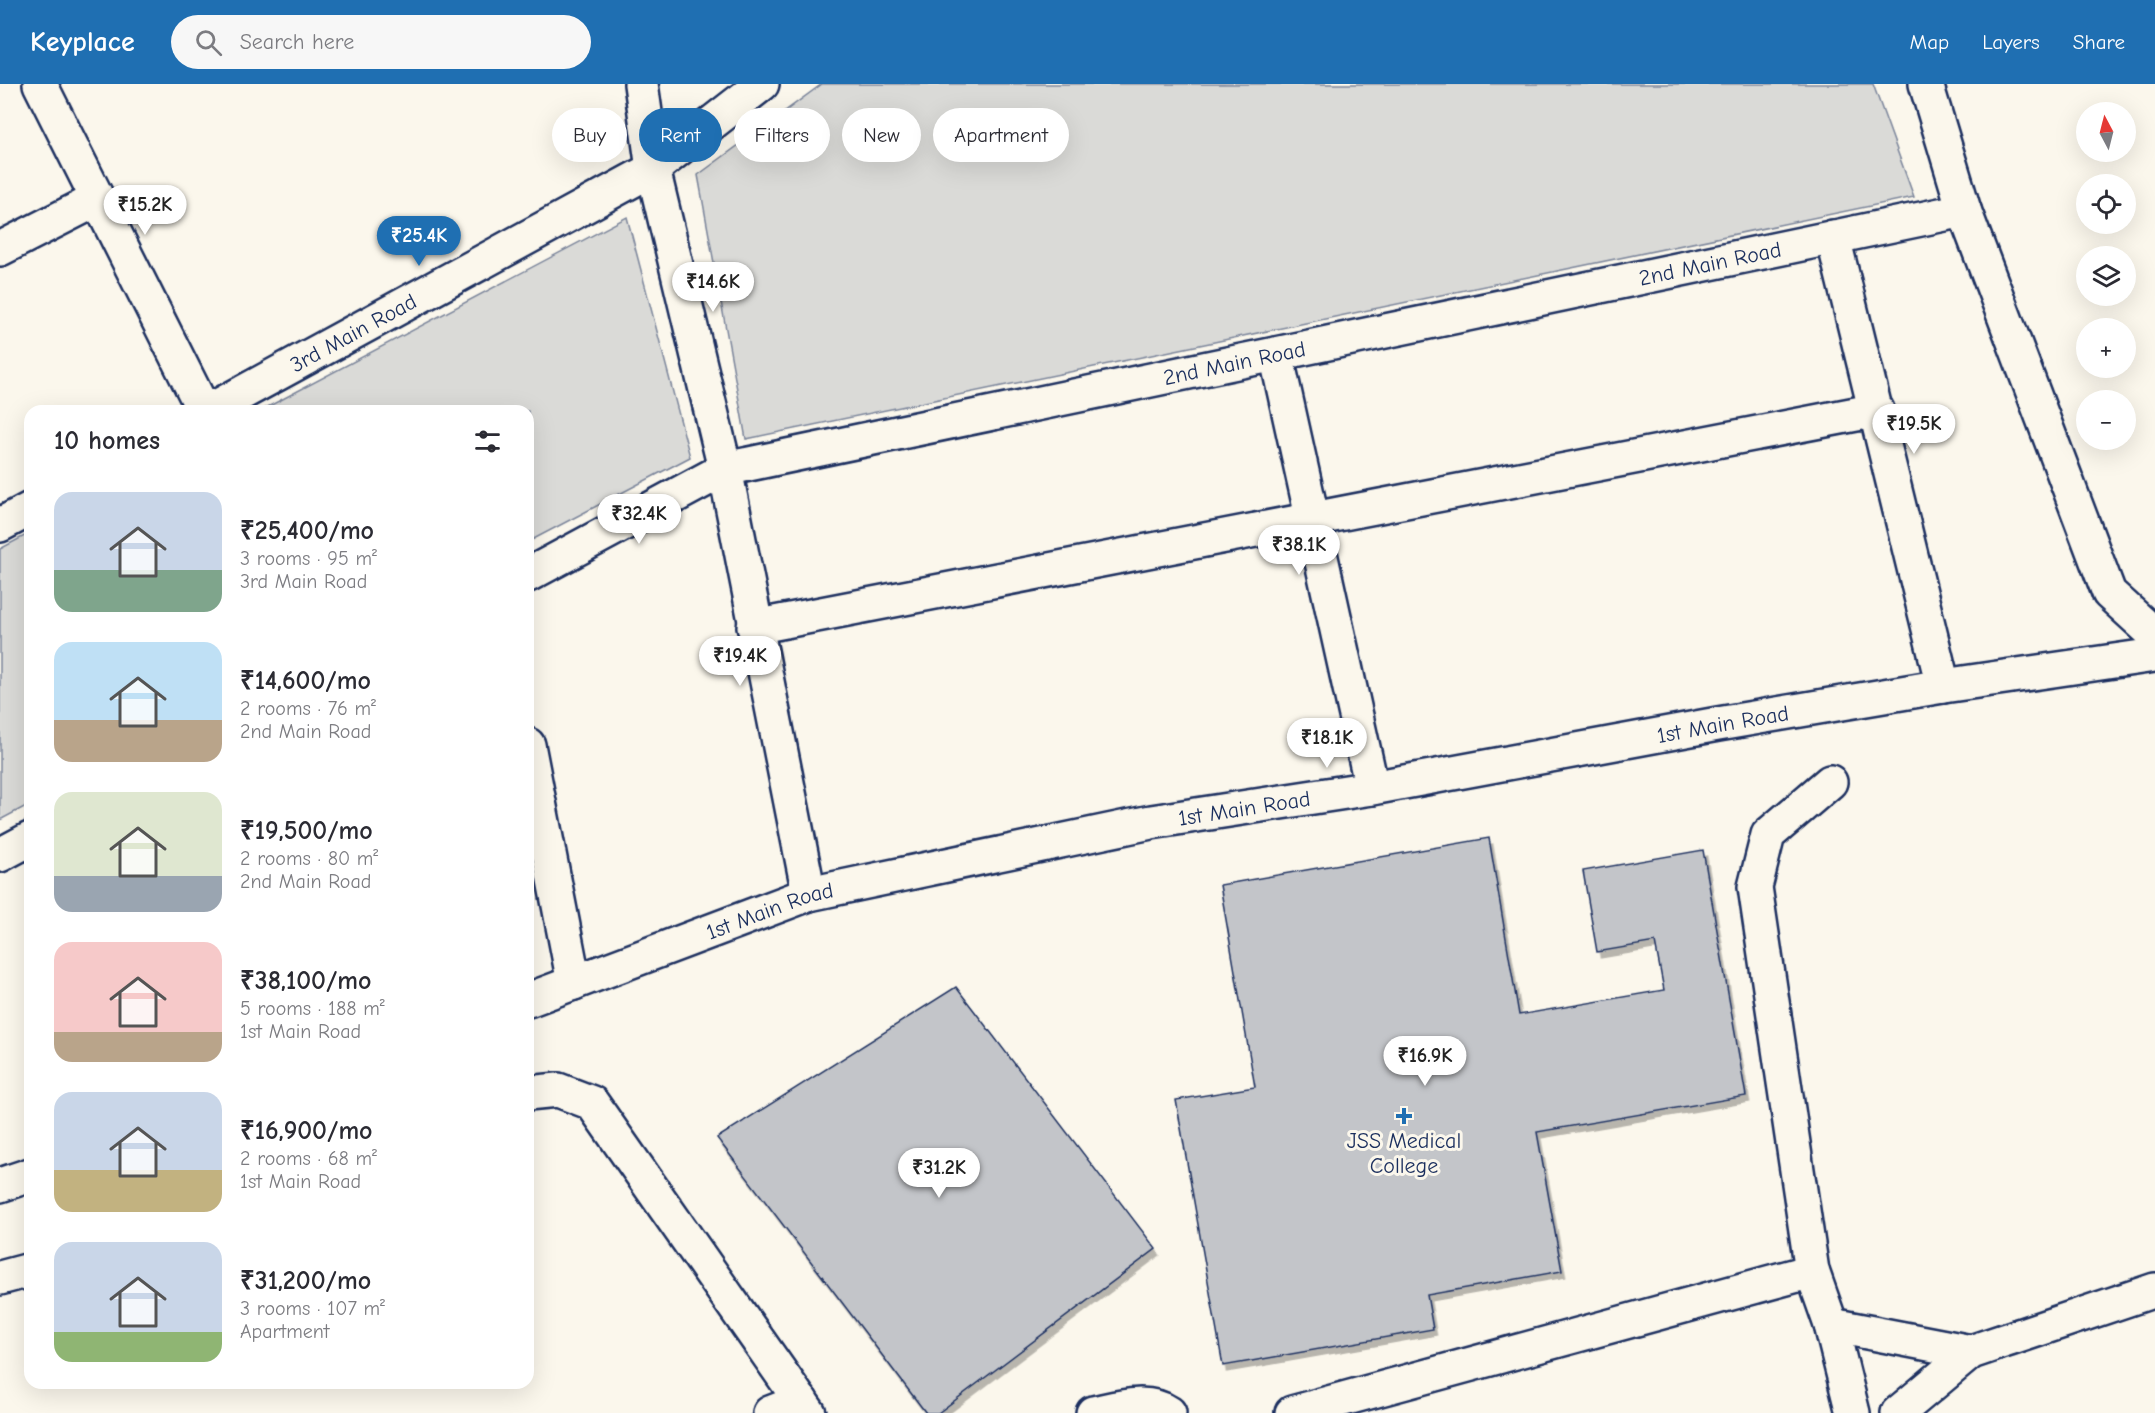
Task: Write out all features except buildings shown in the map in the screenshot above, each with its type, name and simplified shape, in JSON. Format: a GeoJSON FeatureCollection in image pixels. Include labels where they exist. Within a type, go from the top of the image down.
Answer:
{"type":"FeatureCollection","features":[{"type":"Feature","properties":{"kind":"street"},"geometry":{"type":"LineString","coordinates":[[40,84],[204,405]]}},
{"type":"Feature","properties":{"kind":"street"},"geometry":{"type":"LineString","coordinates":[[641,84],[653,168],[725,469],[754,627],[809,894]]}},
{"type":"Feature","properties":{"kind":"street","name":"3rd Main Road"},"geometry":{"type":"LineString","coordinates":[[218,405],[653,168],[762,84]]}},
{"type":"Feature","properties":{"kind":"street"},"geometry":{"type":"LineString","coordinates":[[1926,84],[1964,210],[2109,593],[2155,636]]}},
{"type":"Feature","properties":{"kind":"street"},"geometry":{"type":"LineString","coordinates":[[0,249],[98,199]]}},
{"type":"Feature","properties":{"kind":"street","name":"2nd Main Road"},"geometry":{"type":"LineString","coordinates":[[534,572],[725,469],[1964,210]]}},
{"type":"Feature","properties":{"kind":"street"},"geometry":{"type":"LineString","coordinates":[[1833,237],[1877,410],[1942,686]]}},
{"type":"Feature","properties":{"kind":"street"},"geometry":{"type":"LineString","coordinates":[[1276,354],[1372,788]]}},
{"type":"Feature","properties":{"kind":"street"},"geometry":{"type":"LineString","coordinates":[[754,627],[1877,410]]}},
{"type":"Feature","properties":{"kind":"street"},"geometry":{"type":"LineString","coordinates":[[0,525],[24,512]]}},
{"type":"Feature","properties":{"kind":"street","name":"1st Main Road"},"geometry":{"type":"LineString","coordinates":[[534,998],[809,894],[1151,822],[1372,788],[1730,722],[1942,686],[2155,655]]}},
{"type":"Feature","properties":{"kind":"street"},"geometry":{"type":"LineString","coordinates":[[534,776],[574,983]]}},
{"type":"Feature","properties":{"kind":"street"},"geometry":{"type":"LineString","coordinates":[[1830,782],[1768,836],[1755,887],[1812,1271],[1831,1325],[1853,1413]]}},
{"type":"Feature","properties":{"kind":"street"},"geometry":{"type":"LineString","coordinates":[[0,855],[24,842]]}},
{"type":"Feature","properties":{"kind":"street"},"geometry":{"type":"LineString","coordinates":[[534,1092],[558,1090],[592,1103],[805,1407],[770,1413]]}},
{"type":"Feature","properties":{"kind":"street"},"geometry":{"type":"LineString","coordinates":[[0,1185],[24,1177]]}},
{"type":"Feature","properties":{"kind":"street"},"geometry":{"type":"LineString","coordinates":[[1292,1413],[1812,1271]]}},
{"type":"Feature","properties":{"kind":"street"},"geometry":{"type":"LineString","coordinates":[[0,1278],[24,1272]]}},
{"type":"Feature","properties":{"kind":"street"},"geometry":{"type":"LineString","coordinates":[[1898,1413],[1971,1352],[2155,1290]]}},
{"type":"Feature","properties":{"kind":"street"},"geometry":{"type":"LineString","coordinates":[[1831,1325],[1971,1352]]}},
{"type":"Feature","properties":{"kind":"street"},"geometry":{"type":"LineString","coordinates":[[1093,1413],[1128,1406],[1158,1405],[1169,1413]]}},
{"type":"Feature","properties":{"kind":"shaded area"},"geometry":{"type":"Polygon","coordinates":[[[822,84],[1873,84],[1914,197],[746,439],[698,175],[716,162],[722,162],[722,157],[734,149],[734,162],[830,162],[830,108],[789,108],[822,84]]]}},
{"type":"Feature","properties":{"kind":"shaded area"},"geometry":{"type":"Polygon","coordinates":[[[627,217],[690,457],[534,539],[534,405],[271,405],[627,217]]]}},
{"type":"Feature","properties":{"kind":"shaded area"},"geometry":{"type":"Polygon","coordinates":[[[24,536],[24,807],[0,820],[0,549],[24,536]]]}},
{"type":"Feature","properties":{"kind":"place","name":"JSS Medical College"},"geometry":{"type":"Point","coordinates":[1404,1116]}}]}
